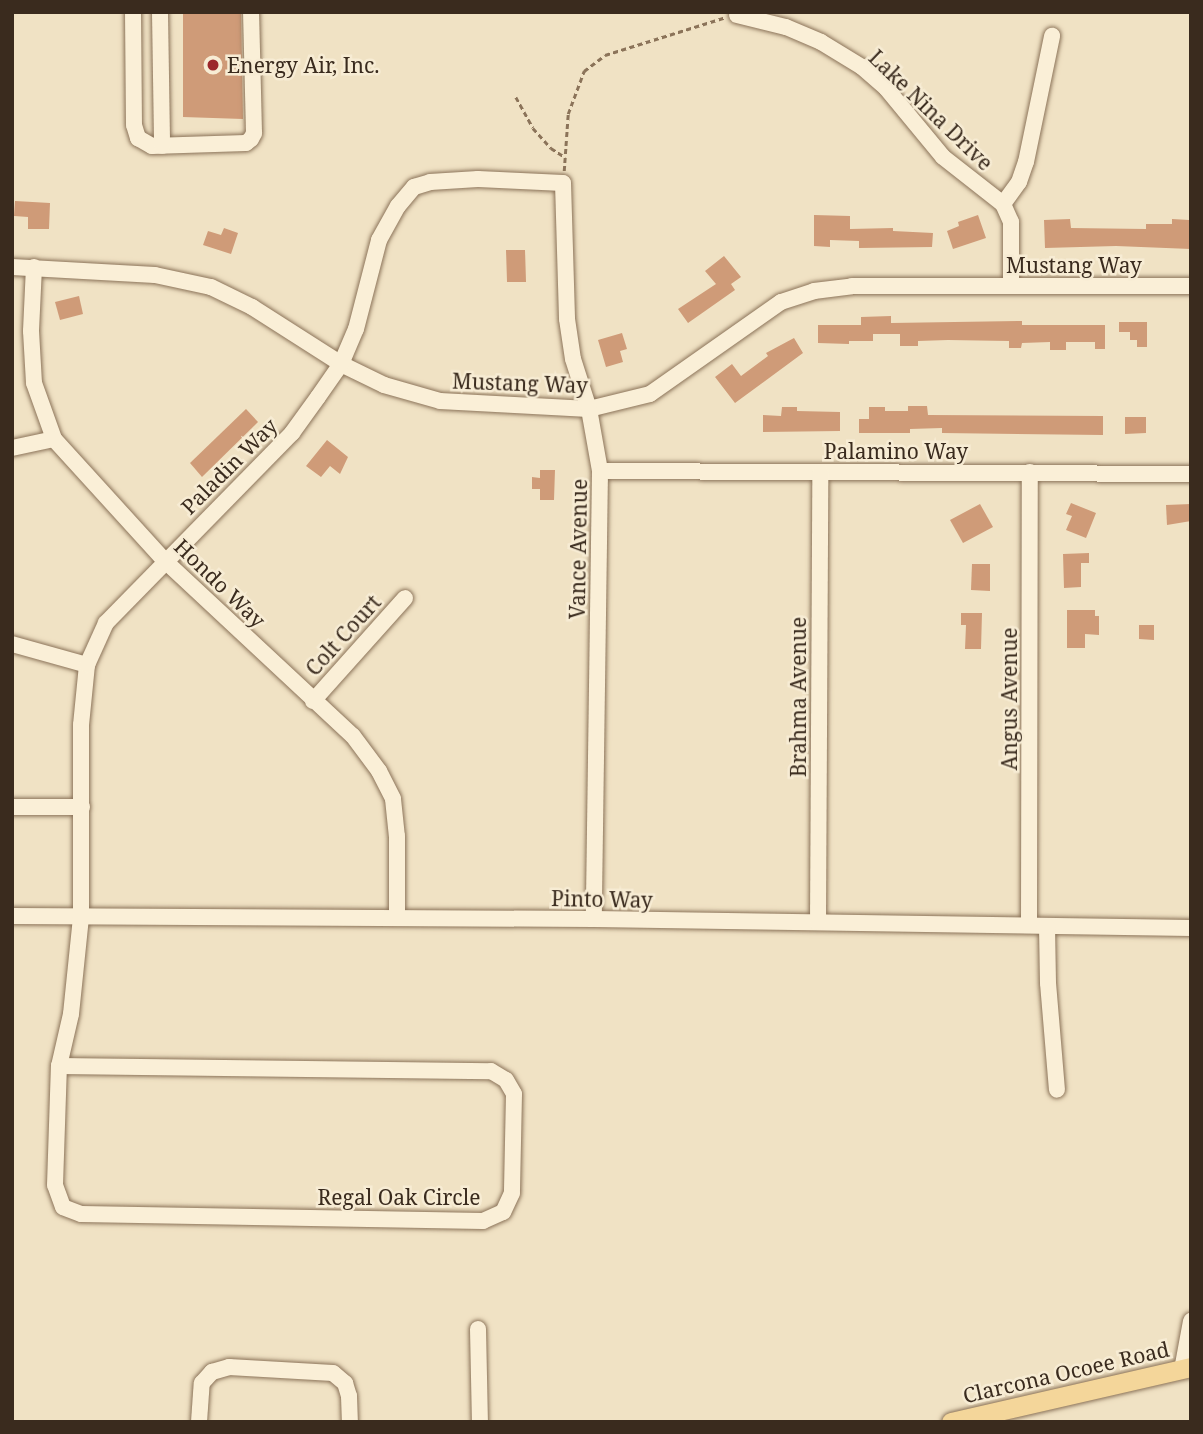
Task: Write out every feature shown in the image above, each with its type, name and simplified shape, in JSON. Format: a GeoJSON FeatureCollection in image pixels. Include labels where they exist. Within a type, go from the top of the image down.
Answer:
{"type":"FeatureCollection","features":[{"type":"Feature","properties":{"kind":"main road","name":"Clarcona Ocoee Road"},"geometry":{"type":"LineString","coordinates":[[951,1422],[1186,1368]]}},
{"type":"Feature","properties":{"kind":"street"},"geometry":{"type":"LineString","coordinates":[[133,12],[134,125],[138,138],[152,146],[246,143],[251,139],[254,133],[251,12]]}},
{"type":"Feature","properties":{"kind":"street"},"geometry":{"type":"LineString","coordinates":[[160,12],[162,146]]}},
{"type":"Feature","properties":{"kind":"street","name":"Lake Nina Drive"},"geometry":{"type":"LineString","coordinates":[[737,15],[786,27],[821,42],[862,67],[886,88],[943,157],[1003,204]]}},
{"type":"Feature","properties":{"kind":"street"},"geometry":{"type":"LineString","coordinates":[[1011,286],[1011,222],[1003,204],[1019,182],[1026,162],[1052,36]]}},
{"type":"Feature","properties":{"kind":"street","name":"Paladin Way"},"geometry":{"type":"LineString","coordinates":[[81,917],[81,724],[87,666],[106,623],[164,560],[292,433],[341,364],[356,329],[379,240],[398,206],[414,187],[430,182],[478,179],[563,183]]}},
{"type":"Feature","properties":{"kind":"street","name":"Vance Avenue"},"geometry":{"type":"LineString","coordinates":[[563,183],[567,319],[573,359],[589,409],[600,471],[594,919]]}},
{"type":"Feature","properties":{"kind":"street","name":"Mustang Way"},"geometry":{"type":"LineString","coordinates":[[12,267],[155,275],[211,287],[252,307],[341,364],[384,385],[440,401],[589,409],[650,394],[781,302],[814,290],[852,286],[1191,286]]}},
{"type":"Feature","properties":{"kind":"street","name":"Hondo Way"},"geometry":{"type":"LineString","coordinates":[[34,267],[31,331],[34,383],[54,439],[164,560],[353,736],[379,771],[393,799],[397,836],[397,918]]}},
{"type":"Feature","properties":{"kind":"street"},"geometry":{"type":"LineString","coordinates":[[12,448],[54,439]]}},
{"type":"Feature","properties":{"kind":"street","name":"Palamino Way"},"geometry":{"type":"LineString","coordinates":[[600,471],[1191,474]]}},
{"type":"Feature","properties":{"kind":"street","name":"Brahma Avenue"},"geometry":{"type":"LineString","coordinates":[[818,922],[820,472]]}},
{"type":"Feature","properties":{"kind":"street","name":"Angus Avenue"},"geometry":{"type":"LineString","coordinates":[[1029,925],[1030,472]]}},
{"type":"Feature","properties":{"kind":"street","name":"Colt Court"},"geometry":{"type":"LineString","coordinates":[[313,701],[405,598]]}},
{"type":"Feature","properties":{"kind":"street"},"geometry":{"type":"LineString","coordinates":[[12,644],[87,666]]}},
{"type":"Feature","properties":{"kind":"street"},"geometry":{"type":"LineString","coordinates":[[12,807],[82,807]]}},
{"type":"Feature","properties":{"kind":"street","name":"Pinto Way"},"geometry":{"type":"LineString","coordinates":[[12,916],[594,919],[1191,928]]}},
{"type":"Feature","properties":{"kind":"street","name":"Regal Oak Circle"},"geometry":{"type":"LineString","coordinates":[[59,1066],[491,1071],[506,1080],[514,1094],[512,1193],[503,1212],[482,1221],[81,1214],[63,1207],[55,1185],[59,1066],[71,1014],[81,917]]}},
{"type":"Feature","properties":{"kind":"street"},"geometry":{"type":"LineString","coordinates":[[1047,926],[1048,983],[1057,1090]]}},
{"type":"Feature","properties":{"kind":"street"},"geometry":{"type":"LineString","coordinates":[[1186,1368],[1191,1321]]}},
{"type":"Feature","properties":{"kind":"street"},"geometry":{"type":"LineString","coordinates":[[478,1329],[480,1422]]}},
{"type":"Feature","properties":{"kind":"street"},"geometry":{"type":"LineString","coordinates":[[199,1422],[202,1383],[212,1372],[229,1367],[321,1370],[334,1373],[345,1383],[349,1396],[350,1422]]}},
{"type":"Feature","properties":{"kind":"path"},"geometry":{"type":"LineString","coordinates":[[563,183],[568,114],[584,71],[605,55],[701,23],[737,15]]}},
{"type":"Feature","properties":{"kind":"path"},"geometry":{"type":"LineString","coordinates":[[516,97],[533,128],[551,148],[565,157]]}},
{"type":"Feature","properties":{"kind":"building","name":"Energy Air, Inc."},"geometry":{"type":"Polygon","coordinates":[[[183,12],[241,12],[243,119],[183,117],[183,12]]]}},
{"type":"Feature","properties":{"kind":"building"},"geometry":{"type":"Polygon","coordinates":[[[15,201],[50,203],[49,229],[28,229],[28,217],[14,216],[15,201]]]}},
{"type":"Feature","properties":{"kind":"building"},"geometry":{"type":"Polygon","coordinates":[[[814,215],[850,216],[850,229],[893,228],[893,231],[933,233],[932,247],[859,248],[859,241],[830,240],[830,247],[814,246],[814,215]]]}},
{"type":"Feature","properties":{"kind":"building"},"geometry":{"type":"Polygon","coordinates":[[[978,215],[986,238],[953,249],[947,231],[959,226],[958,222],[978,215]]]}},
{"type":"Feature","properties":{"kind":"building"},"geometry":{"type":"Polygon","coordinates":[[[1070,219],[1071,228],[1146,229],[1146,224],[1172,224],[1172,219],[1189,220],[1191,249],[1116,246],[1045,248],[1044,220],[1070,219]]]}},
{"type":"Feature","properties":{"kind":"building"},"geometry":{"type":"Polygon","coordinates":[[[224,228],[238,233],[231,254],[203,245],[208,231],[221,235],[224,228]]]}},
{"type":"Feature","properties":{"kind":"building"},"geometry":{"type":"Polygon","coordinates":[[[506,250],[525,250],[526,282],[507,282],[506,250]]]}},
{"type":"Feature","properties":{"kind":"building"},"geometry":{"type":"Polygon","coordinates":[[[724,256],[741,277],[731,284],[735,290],[688,323],[678,309],[716,284],[705,271],[724,256]]]}},
{"type":"Feature","properties":{"kind":"building"},"geometry":{"type":"Polygon","coordinates":[[[79,296],[83,314],[60,320],[55,302],[79,296]]]}},
{"type":"Feature","properties":{"kind":"building"},"geometry":{"type":"Polygon","coordinates":[[[891,316],[891,323],[1022,321],[1022,325],[1105,325],[1105,349],[1095,349],[1095,342],[1066,342],[1066,350],[1050,350],[1050,342],[1022,343],[1021,348],[1009,348],[1009,341],[918,341],[918,346],[900,346],[900,334],[873,334],[873,341],[849,341],[849,344],[818,343],[818,325],[861,325],[861,317],[891,316]]]}},
{"type":"Feature","properties":{"kind":"building"},"geometry":{"type":"Polygon","coordinates":[[[1119,322],[1147,322],[1147,347],[1137,347],[1137,340],[1130,340],[1130,332],[1119,332],[1119,322]]]}},
{"type":"Feature","properties":{"kind":"building"},"geometry":{"type":"Polygon","coordinates":[[[622,333],[627,349],[620,351],[623,362],[606,367],[598,340],[622,333]]]}},
{"type":"Feature","properties":{"kind":"building"},"geometry":{"type":"Polygon","coordinates":[[[794,338],[803,353],[735,403],[715,377],[732,364],[741,376],[768,356],[766,353],[794,338]]]}},
{"type":"Feature","properties":{"kind":"building"},"geometry":{"type":"Polygon","coordinates":[[[908,406],[927,406],[928,415],[1103,416],[1103,435],[942,433],[942,428],[910,429],[910,433],[859,433],[859,419],[869,419],[869,407],[885,407],[885,411],[908,411],[908,406]]]}},
{"type":"Feature","properties":{"kind":"building"},"geometry":{"type":"Polygon","coordinates":[[[782,407],[797,407],[797,411],[840,412],[840,431],[763,432],[763,415],[781,416],[782,407]]]}},
{"type":"Feature","properties":{"kind":"building"},"geometry":{"type":"Polygon","coordinates":[[[246,409],[258,422],[202,477],[190,463],[246,409]]]}},
{"type":"Feature","properties":{"kind":"building"},"geometry":{"type":"Polygon","coordinates":[[[1125,417],[1146,417],[1146,433],[1125,434],[1125,417]]]}},
{"type":"Feature","properties":{"kind":"building"},"geometry":{"type":"Polygon","coordinates":[[[327,440],[348,457],[340,474],[330,466],[321,477],[306,466],[327,440]]]}},
{"type":"Feature","properties":{"kind":"building"},"geometry":{"type":"Polygon","coordinates":[[[540,470],[555,470],[554,500],[540,500],[540,489],[532,489],[532,477],[540,478],[540,470]]]}},
{"type":"Feature","properties":{"kind":"building"},"geometry":{"type":"Polygon","coordinates":[[[1071,503],[1096,513],[1086,538],[1066,530],[1072,516],[1066,514],[1071,503]]]}},
{"type":"Feature","properties":{"kind":"building"},"geometry":{"type":"Polygon","coordinates":[[[980,504],[993,527],[963,543],[950,520],[980,504]]]}},
{"type":"Feature","properties":{"kind":"building"},"geometry":{"type":"Polygon","coordinates":[[[1191,504],[1191,521],[1167,525],[1166,505],[1191,504]]]}},
{"type":"Feature","properties":{"kind":"building"},"geometry":{"type":"Polygon","coordinates":[[[1089,553],[1089,563],[1081,563],[1081,587],[1064,588],[1063,554],[1089,553]]]}},
{"type":"Feature","properties":{"kind":"building"},"geometry":{"type":"Polygon","coordinates":[[[972,564],[990,564],[990,591],[971,590],[972,564]]]}},
{"type":"Feature","properties":{"kind":"building"},"geometry":{"type":"Polygon","coordinates":[[[1067,610],[1095,610],[1095,616],[1099,616],[1099,635],[1085,634],[1085,648],[1067,648],[1067,610]]]}},
{"type":"Feature","properties":{"kind":"building"},"geometry":{"type":"Polygon","coordinates":[[[961,613],[982,613],[981,649],[965,649],[966,625],[961,625],[961,613]]]}},
{"type":"Feature","properties":{"kind":"building"},"geometry":{"type":"Polygon","coordinates":[[[1139,625],[1154,625],[1154,640],[1139,639],[1139,625]]]}},
{"type":"Feature","properties":{"kind":"place","name":"Energy Air, Inc."},"geometry":{"type":"Point","coordinates":[213,65]}}]}
